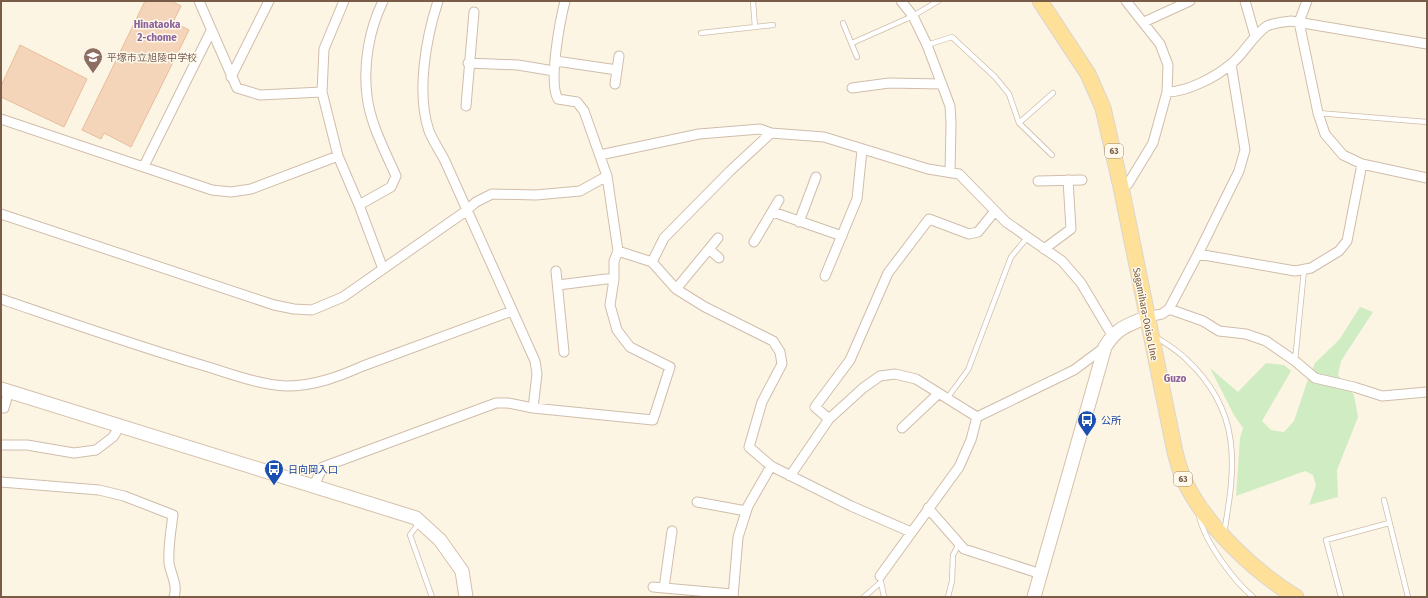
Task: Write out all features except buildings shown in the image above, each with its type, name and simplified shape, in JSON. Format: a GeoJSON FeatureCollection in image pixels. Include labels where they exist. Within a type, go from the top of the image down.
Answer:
{"type":"FeatureCollection","features":[{"type":"Feature","properties":{"kind":"main road","name":"Sagamihara-Ooiso LIne"},"geometry":{"type":"LineString","coordinates":[[1040,1],[1088,74],[1100,101],[1110,135],[1175,452],[1185,483],[1197,504],[1223,538],[1279,587],[1296,597]]}},
{"type":"Feature","properties":{"kind":"street"},"geometry":{"type":"LineString","coordinates":[[199,1],[211,32],[237,88],[260,95],[322,92]]}},
{"type":"Feature","properties":{"kind":"street"},"geometry":{"type":"LineString","coordinates":[[231,77],[269,1]]}},
{"type":"Feature","properties":{"kind":"street"},"geometry":{"type":"LineString","coordinates":[[344,1],[324,49],[322,92],[338,156],[359,205],[383,269]]}},
{"type":"Feature","properties":{"kind":"street"},"geometry":{"type":"LineString","coordinates":[[359,205],[391,187],[396,176],[373,121],[367,97],[365,64],[371,34],[383,1]]}},
{"type":"Feature","properties":{"kind":"street"},"geometry":{"type":"LineString","coordinates":[[438,1],[426,49],[424,100],[429,131],[445,161],[466,211],[535,360],[537,374],[533,408]]}},
{"type":"Feature","properties":{"kind":"street"},"geometry":{"type":"LineString","coordinates":[[313,487],[323,467],[496,403],[508,402],[533,408],[654,420],[670,367],[630,347],[617,330],[610,305],[614,279],[614,262],[618,251],[607,176],[584,112],[577,102],[558,99],[555,92],[554,71],[565,1]]}},
{"type":"Feature","properties":{"kind":"street"},"geometry":{"type":"LineString","coordinates":[[901,1],[913,16],[927,44],[950,106],[950,172]]}},
{"type":"Feature","properties":{"kind":"street"},"geometry":{"type":"LineString","coordinates":[[1121,187],[1128,184],[1153,143],[1167,92],[1168,65],[1160,44],[1126,1]]}},
{"type":"Feature","properties":{"kind":"street"},"geometry":{"type":"LineString","coordinates":[[1144,22],[1190,1]]}},
{"type":"Feature","properties":{"kind":"street"},"geometry":{"type":"LineString","coordinates":[[1246,1],[1255,36]]}},
{"type":"Feature","properties":{"kind":"street"},"geometry":{"type":"LineString","coordinates":[[1307,1],[1299,22],[1318,113],[1325,134],[1343,155],[1362,164],[1427,178]]}},
{"type":"Feature","properties":{"kind":"street"},"geometry":{"type":"LineString","coordinates":[[466,106],[468,63],[474,12]]}},
{"type":"Feature","properties":{"kind":"street"},"geometry":{"type":"LineString","coordinates":[[1167,92],[1177,92],[1201,82],[1231,64],[1255,36],[1269,25],[1291,20],[1427,44]]}},
{"type":"Feature","properties":{"kind":"street"},"geometry":{"type":"LineString","coordinates":[[144,166],[211,32]]}},
{"type":"Feature","properties":{"kind":"street"},"geometry":{"type":"LineString","coordinates":[[615,84],[619,56]]}},
{"type":"Feature","properties":{"kind":"street"},"geometry":{"type":"LineString","coordinates":[[556,61],[617,70]]}},
{"type":"Feature","properties":{"kind":"street"},"geometry":{"type":"LineString","coordinates":[[468,63],[518,65],[554,71]]}},
{"type":"Feature","properties":{"kind":"street"},"geometry":{"type":"LineString","coordinates":[[1034,597],[1106,346],[1112,335],[1122,328],[1147,317],[1162,314],[1169,309],[1239,170],[1244,150],[1231,64]]}},
{"type":"Feature","properties":{"kind":"street"},"geometry":{"type":"LineString","coordinates":[[852,88],[889,82],[942,84]]}},
{"type":"Feature","properties":{"kind":"street"},"geometry":{"type":"LineString","coordinates":[[1,119],[212,190],[231,192],[252,189],[338,156]]}},
{"type":"Feature","properties":{"kind":"street"},"geometry":{"type":"LineString","coordinates":[[600,155],[699,134],[760,129],[771,133],[824,137],[862,150],[928,169],[959,174],[1006,222],[1062,261],[1081,283],[1112,335]]}},
{"type":"Feature","properties":{"kind":"street"},"geometry":{"type":"LineString","coordinates":[[652,262],[664,238],[730,171],[771,133]]}},
{"type":"Feature","properties":{"kind":"street"},"geometry":{"type":"LineString","coordinates":[[825,276],[857,199],[862,150]]}},
{"type":"Feature","properties":{"kind":"street"},"geometry":{"type":"LineString","coordinates":[[1198,254],[1296,271],[1311,268],[1339,252],[1347,241],[1362,164]]}},
{"type":"Feature","properties":{"kind":"street"},"geometry":{"type":"LineString","coordinates":[[1,214],[274,305],[294,309],[312,310],[343,297],[466,211],[476,202],[492,194],[536,195],[580,191],[607,176]]}},
{"type":"Feature","properties":{"kind":"street"},"geometry":{"type":"LineString","coordinates":[[799,222],[816,177]]}},
{"type":"Feature","properties":{"kind":"street"},"geometry":{"type":"LineString","coordinates":[[1044,249],[1072,229],[1068,180]]}},
{"type":"Feature","properties":{"kind":"street"},"geometry":{"type":"LineString","coordinates":[[1038,181],[1082,180]]}},
{"type":"Feature","properties":{"kind":"street"},"geometry":{"type":"LineString","coordinates":[[754,242],[779,200]]}},
{"type":"Feature","properties":{"kind":"street"},"geometry":{"type":"LineString","coordinates":[[829,419],[815,407],[850,360],[888,273],[929,218],[969,234],[978,232],[995,211]]}},
{"type":"Feature","properties":{"kind":"street"},"geometry":{"type":"LineString","coordinates":[[773,212],[842,236]]}},
{"type":"Feature","properties":{"kind":"street"},"geometry":{"type":"LineString","coordinates":[[676,289],[718,238]]}},
{"type":"Feature","properties":{"kind":"street"},"geometry":{"type":"LineString","coordinates":[[709,250],[719,258]]}},
{"type":"Feature","properties":{"kind":"street"},"geometry":{"type":"LineString","coordinates":[[618,251],[652,262],[676,289],[705,307],[773,341],[780,352],[782,364],[762,402],[749,447],[771,466],[910,532]]}},
{"type":"Feature","properties":{"kind":"street"},"geometry":{"type":"LineString","coordinates":[[556,271],[564,352]]}},
{"type":"Feature","properties":{"kind":"street"},"geometry":{"type":"LineString","coordinates":[[558,285],[606,278],[614,279]]}},
{"type":"Feature","properties":{"kind":"street"},"geometry":{"type":"LineString","coordinates":[[1,299],[174,357],[260,382],[286,386],[310,384],[338,377],[362,366],[512,311]]}},
{"type":"Feature","properties":{"kind":"street"},"geometry":{"type":"LineString","coordinates":[[1169,309],[1203,321],[1219,331],[1246,334],[1266,341],[1295,361],[1315,378],[1354,387],[1382,396],[1427,392]]}},
{"type":"Feature","properties":{"kind":"street"},"geometry":{"type":"LineString","coordinates":[[881,579],[910,532],[959,467],[971,440],[977,417],[1074,370],[1106,346]]}},
{"type":"Feature","properties":{"kind":"street"},"geometry":{"type":"LineString","coordinates":[[790,476],[829,419],[863,388],[880,376],[895,374],[916,379],[977,417]]}},
{"type":"Feature","properties":{"kind":"street"},"geometry":{"type":"LineString","coordinates":[[1,408],[4,408],[5,390],[416,518],[440,540],[462,571],[466,597]]}},
{"type":"Feature","properties":{"kind":"street"},"geometry":{"type":"LineString","coordinates":[[902,428],[938,394]]}},
{"type":"Feature","properties":{"kind":"street"},"geometry":{"type":"LineString","coordinates":[[1,445],[27,445],[74,453],[96,450],[113,437],[120,426]]}},
{"type":"Feature","properties":{"kind":"street"},"geometry":{"type":"LineString","coordinates":[[653,587],[732,595],[738,537],[746,511],[771,466]]}},
{"type":"Feature","properties":{"kind":"street"},"geometry":{"type":"LineString","coordinates":[[1,482],[99,490],[124,496],[173,515],[169,549],[169,564],[175,580],[174,597]]}},
{"type":"Feature","properties":{"kind":"street"},"geometry":{"type":"LineString","coordinates":[[697,502],[746,511]]}},
{"type":"Feature","properties":{"kind":"street"},"geometry":{"type":"LineString","coordinates":[[928,508],[964,549],[1041,574]]}},
{"type":"Feature","properties":{"kind":"street"},"geometry":{"type":"LineString","coordinates":[[664,588],[672,531]]}},
{"type":"Feature","properties":{"kind":"lane"},"geometry":{"type":"LineString","coordinates":[[753,1],[755,27]]}},
{"type":"Feature","properties":{"kind":"lane"},"geometry":{"type":"LineString","coordinates":[[852,43],[913,16],[938,1]]}},
{"type":"Feature","properties":{"kind":"lane"},"geometry":{"type":"LineString","coordinates":[[843,22],[857,56]]}},
{"type":"Feature","properties":{"kind":"lane"},"geometry":{"type":"LineString","coordinates":[[700,33],[773,25]]}},
{"type":"Feature","properties":{"kind":"lane"},"geometry":{"type":"LineString","coordinates":[[927,44],[952,37],[995,77],[1009,94],[1020,122],[1052,155]]}},
{"type":"Feature","properties":{"kind":"lane"},"geometry":{"type":"LineString","coordinates":[[1020,122],[1053,93]]}},
{"type":"Feature","properties":{"kind":"lane"},"geometry":{"type":"LineString","coordinates":[[1318,113],[1427,122]]}},
{"type":"Feature","properties":{"kind":"lane"},"geometry":{"type":"LineString","coordinates":[[948,398],[968,370],[1011,257],[1027,238]]}},
{"type":"Feature","properties":{"kind":"lane"},"geometry":{"type":"LineString","coordinates":[[1295,361],[1304,270]]}},
{"type":"Feature","properties":{"kind":"lane"},"geometry":{"type":"LineString","coordinates":[[1151,339],[1159,339],[1186,358],[1211,388],[1223,407],[1229,430],[1233,461],[1231,494],[1223,538]]}},
{"type":"Feature","properties":{"kind":"lane"},"geometry":{"type":"LineString","coordinates":[[1384,500],[1408,597]]}},
{"type":"Feature","properties":{"kind":"lane"},"geometry":{"type":"LineString","coordinates":[[1197,504],[1201,524],[1222,561],[1243,588],[1253,597]]}},
{"type":"Feature","properties":{"kind":"lane"},"geometry":{"type":"LineString","coordinates":[[420,522],[410,535],[432,597]]}},
{"type":"Feature","properties":{"kind":"lane"},"geometry":{"type":"LineString","coordinates":[[1341,597],[1326,540],[1390,523]]}},
{"type":"Feature","properties":{"kind":"lane"},"geometry":{"type":"LineString","coordinates":[[948,597],[952,581],[954,555],[959,544]]}},
{"type":"Feature","properties":{"kind":"lane"},"geometry":{"type":"LineString","coordinates":[[864,597],[881,579]]}},
{"type":"Feature","properties":{"kind":"lane"},"geometry":{"type":"LineString","coordinates":[[881,579],[884,597]]}},
{"type":"Feature","properties":{"kind":"green space"},"geometry":{"type":"Polygon","coordinates":[[[1360,307],[1373,312],[1341,361],[1338,375],[1354,395],[1358,417],[1337,470],[1338,497],[1309,505],[1316,485],[1313,475],[1305,471],[1236,496],[1240,438],[1243,428],[1234,415],[1210,368],[1238,392],[1266,363],[1284,365],[1291,371],[1262,421],[1271,430],[1284,432],[1294,421],[1315,363],[1339,340],[1360,307]]]}},
{"type":"Feature","properties":{"kind":"place","name":"平塚市立旭陵中学校"},"geometry":{"type":"Point","coordinates":[93,74]}},
{"type":"Feature","properties":{"kind":"place","name":"公所"},"geometry":{"type":"Point","coordinates":[1087,437]}},
{"type":"Feature","properties":{"kind":"place","name":"日向岡入口"},"geometry":{"type":"Point","coordinates":[274,486]}},
{"type":"Feature","properties":{"kind":"district","name":"Hinataoka 2-chome"},"geometry":{"type":"Point","coordinates":[157,30]}},
{"type":"Feature","properties":{"kind":"district","name":"Guzo"},"geometry":{"type":"Point","coordinates":[1175,378]}}]}
